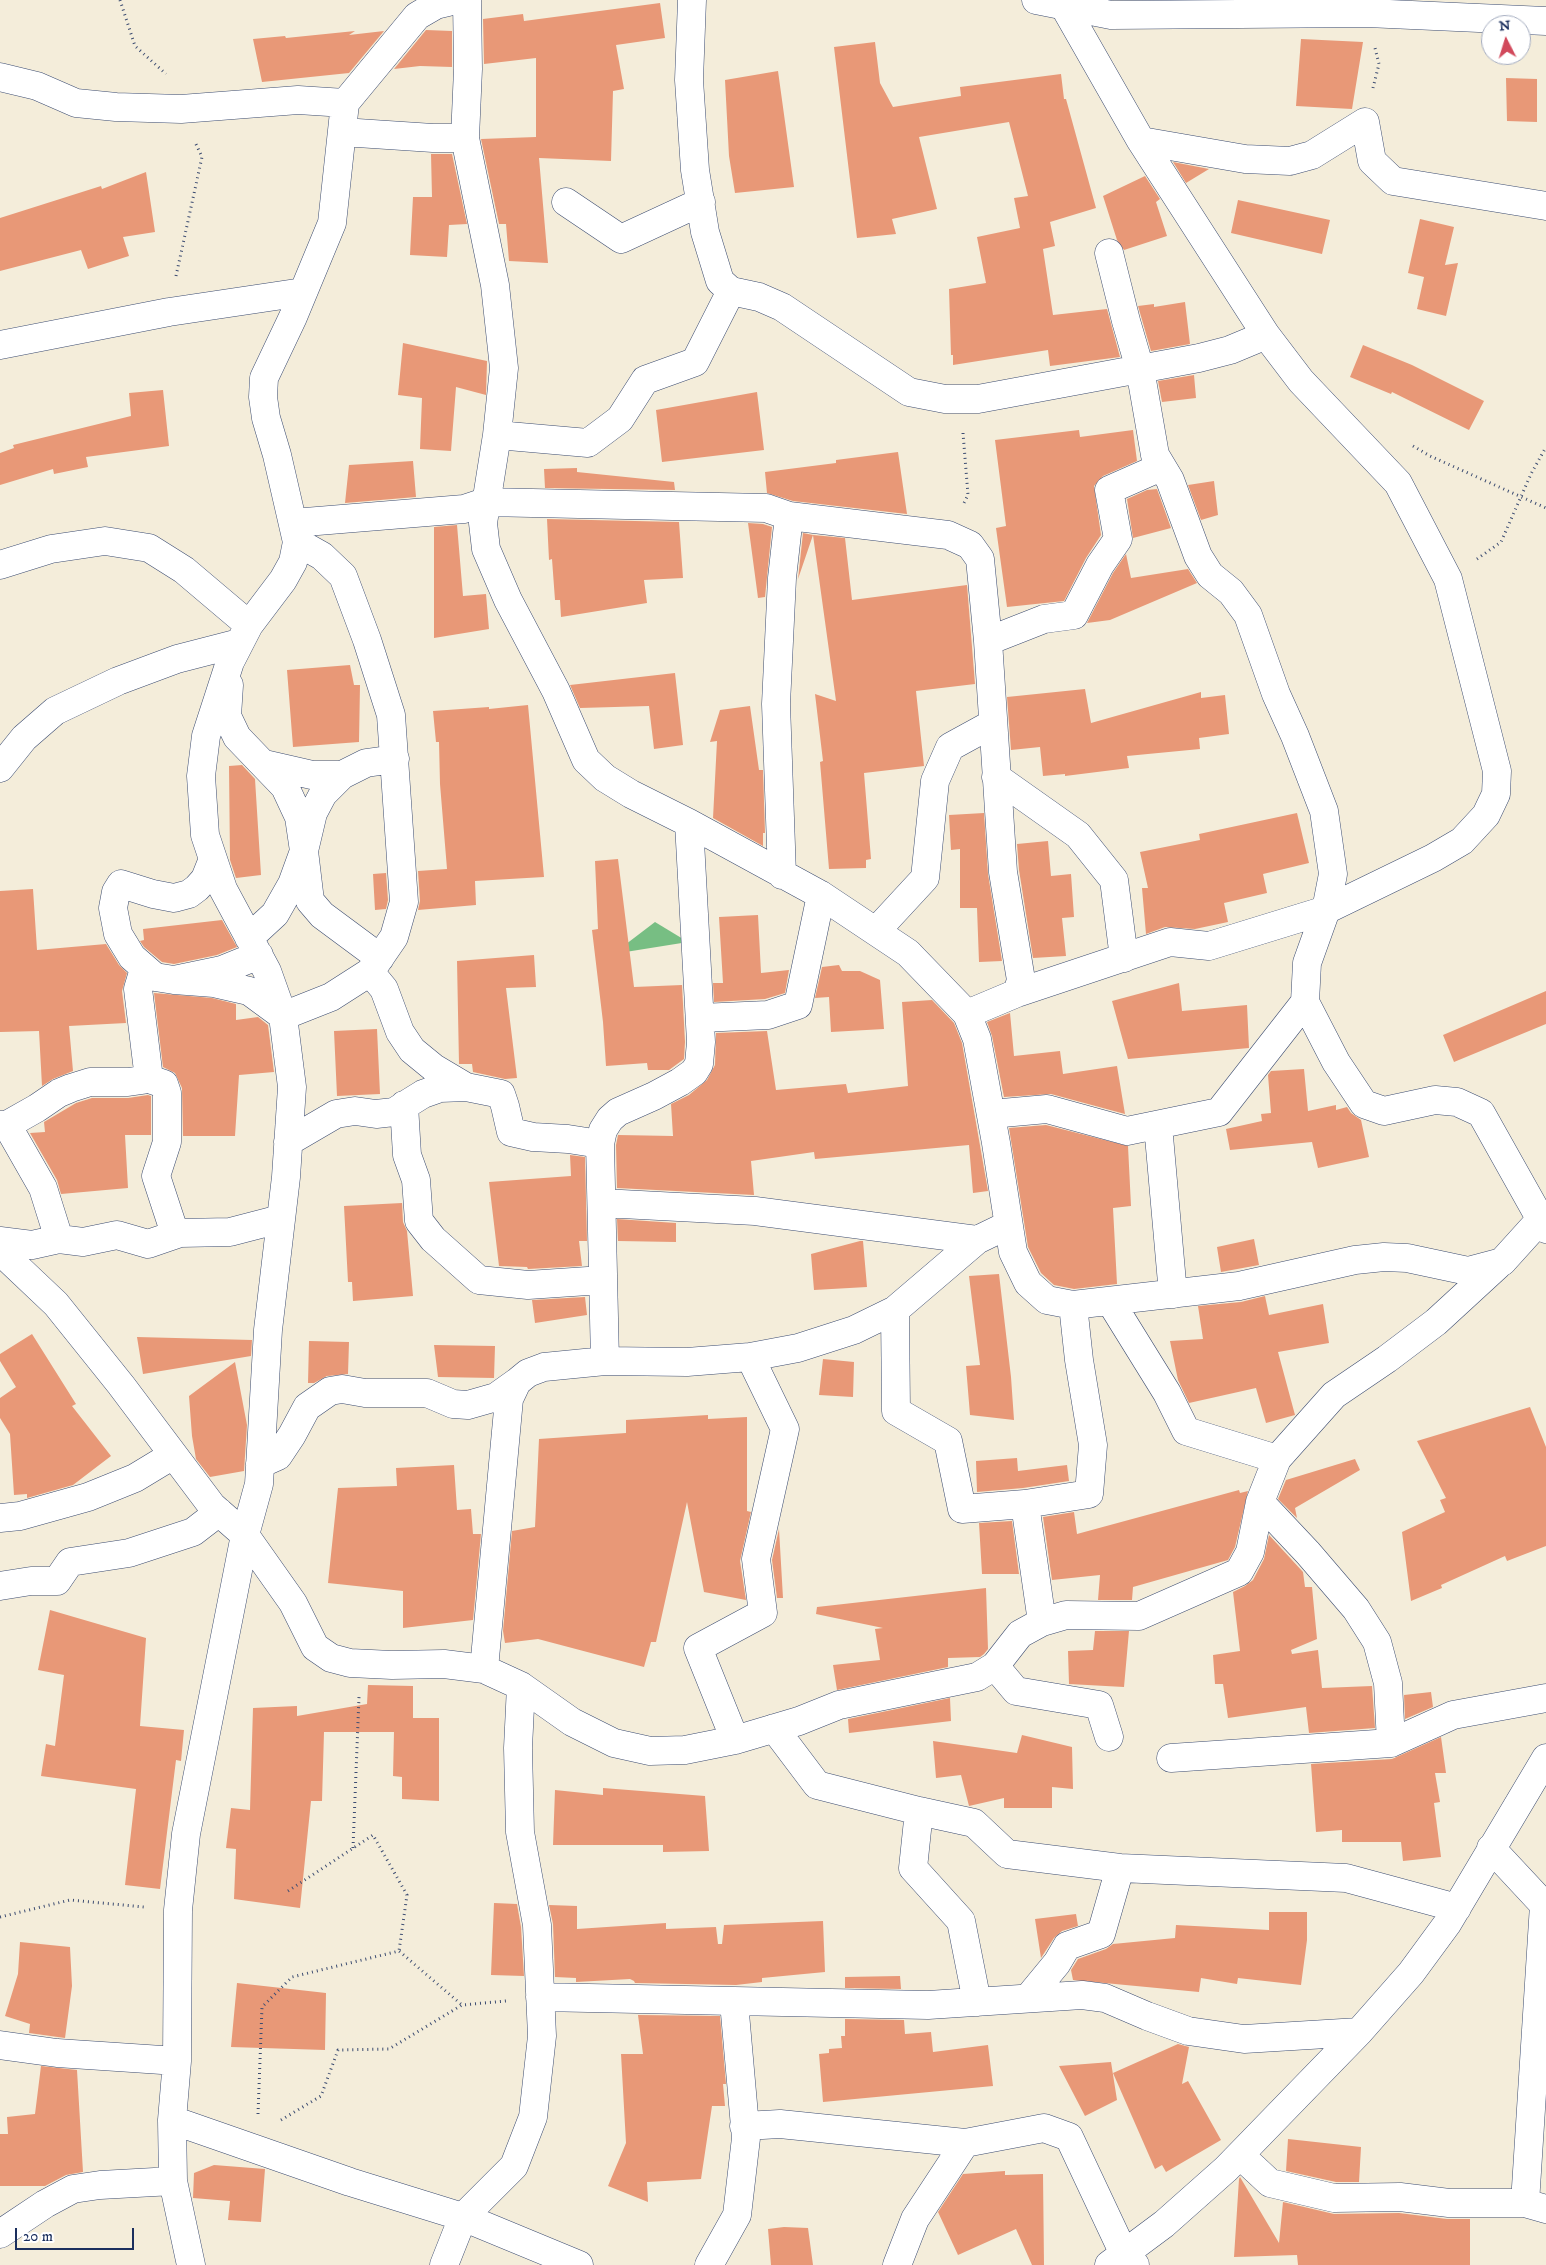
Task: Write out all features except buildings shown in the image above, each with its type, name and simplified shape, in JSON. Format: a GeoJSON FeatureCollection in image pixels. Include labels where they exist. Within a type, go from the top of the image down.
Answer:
{"type":"FeatureCollection","features":[{"type":"Feature","properties":{"kind":"street"},"geometry":{"type":"LineString","coordinates":[[192,2265],[173,2181],[172,2120],[177,2061],[178,1910],[186,1834],[246,1535],[259,1484],[268,1330],[292,1088],[283,1016],[267,971],[223,889],[206,835],[201,776],[206,736],[239,643],[283,580],[293,562],[295,533],[263,398],[264,378],[332,223],[345,103],[417,16],[436,5],[457,0]]}},
{"type":"Feature","properties":{"kind":"street"},"geometry":{"type":"LineString","coordinates":[[467,0],[468,69],[465,138],[495,285],[504,368],[496,436],[485,502],[483,523],[486,549],[508,600],[556,692],[586,760],[605,778],[630,794],[689,823],[821,895],[876,931],[908,953],[967,1014],[977,1039],[1013,1252],[1028,1283],[1047,1300],[1073,1305],[1239,1286],[1356,1260],[1384,1257],[1407,1258],[1468,1272],[1502,1262]]}},
{"type":"Feature","properties":{"kind":"street"},"geometry":{"type":"LineString","coordinates":[[692,0],[689,80],[695,170],[705,232],[720,281],[731,291],[759,297],[782,307],[909,392],[944,399],[978,399],[1140,369],[1230,350],[1266,335]]}},
{"type":"Feature","properties":{"kind":"street"},"geometry":{"type":"LineString","coordinates":[[1036,0],[1111,15],[1367,13],[1546,21]]}},
{"type":"Feature","properties":{"kind":"street"},"geometry":{"type":"LineString","coordinates":[[967,1014],[1016,993],[1170,942],[1209,946],[1326,910],[1433,858],[1462,841],[1486,815],[1496,794],[1497,771],[1448,579],[1398,483],[1301,381],[1266,335],[1141,141],[1064,6]]}},
{"type":"Feature","properties":{"kind":"street"},"geometry":{"type":"LineString","coordinates":[[0,77],[37,86],[76,103],[124,108],[181,108],[298,100],[345,103]]}},
{"type":"Feature","properties":{"kind":"street"},"geometry":{"type":"LineString","coordinates":[[1141,141],[1245,159],[1290,161],[1312,155],[1365,122],[1372,161],[1393,181],[1546,206]]}},
{"type":"Feature","properties":{"kind":"street"},"geometry":{"type":"LineString","coordinates":[[342,132],[433,138],[465,138]]}},
{"type":"Feature","properties":{"kind":"street"},"geometry":{"type":"LineString","coordinates":[[566,202],[621,239],[701,202]]}},
{"type":"Feature","properties":{"kind":"street"},"geometry":{"type":"LineString","coordinates":[[6,1266],[56,1304],[212,1506],[246,1535],[293,1603],[315,1647],[331,1658],[350,1663],[392,1665],[444,1664],[484,1669],[521,1686],[572,1722],[614,1743],[650,1751],[685,1750],[735,1740],[839,1705],[977,1678],[995,1666],[1020,1634],[1042,1622],[1066,1615],[1139,1616],[1239,1572],[1250,1552],[1260,1502],[1277,1460],[1334,1395],[1387,1359],[1436,1322],[1543,1224],[1481,1114],[1457,1102],[1435,1100],[1384,1111],[1364,1104],[1336,1062],[1305,1002],[1307,963],[1326,910],[1333,874],[1324,811],[1296,736],[1276,694],[1248,615],[1231,592],[1210,575],[1198,556],[1170,480],[1155,455],[1140,369],[1109,253]]}},
{"type":"Feature","properties":{"kind":"street"},"geometry":{"type":"LineString","coordinates":[[496,436],[588,443],[620,419],[645,380],[695,362],[731,291]]}},
{"type":"Feature","properties":{"kind":"street"},"geometry":{"type":"LineString","coordinates":[[0,345],[169,312],[303,292]]}},
{"type":"Feature","properties":{"kind":"street"},"geometry":{"type":"LineString","coordinates":[[988,641],[1044,619],[1074,615],[1100,565],[1118,539],[1109,490],[1161,467]]}},
{"type":"Feature","properties":{"kind":"street"},"geometry":{"type":"LineString","coordinates":[[295,533],[464,509],[485,502],[766,508],[790,516],[948,535],[970,545],[980,558],[988,641],[1003,872],[1021,980],[1016,993]]}},
{"type":"Feature","properties":{"kind":"street"},"geometry":{"type":"LineString","coordinates":[[782,875],[776,704],[782,578],[790,516]]}},
{"type":"Feature","properties":{"kind":"street"},"geometry":{"type":"LineString","coordinates":[[283,1016],[331,998],[375,965],[394,937],[404,902],[391,715],[367,640],[343,576],[295,533]]}},
{"type":"Feature","properties":{"kind":"street"},"geometry":{"type":"LineString","coordinates":[[0,566],[51,549],[106,541],[149,548],[184,570],[239,643],[227,716],[237,737],[285,787],[299,817],[310,901],[322,915],[375,965],[400,1032],[412,1050],[434,1068],[466,1087]]}},
{"type":"Feature","properties":{"kind":"street"},"geometry":{"type":"LineString","coordinates":[[0,768],[24,738],[55,711],[135,674],[176,659],[239,643]]}},
{"type":"Feature","properties":{"kind":"street"},"geometry":{"type":"LineString","coordinates":[[876,931],[925,878],[935,781],[950,747],[992,724]]}},
{"type":"Feature","properties":{"kind":"street"},"geometry":{"type":"LineString","coordinates":[[174,980],[222,970],[254,946],[292,884],[304,851],[313,813],[323,794],[342,775],[366,763],[395,759]]}},
{"type":"Feature","properties":{"kind":"street"},"geometry":{"type":"LineString","coordinates":[[264,764],[312,775],[342,775]]}},
{"type":"Feature","properties":{"kind":"street"},"geometry":{"type":"LineString","coordinates":[[996,777],[1078,835],[1114,880],[1124,958]]}},
{"type":"Feature","properties":{"kind":"street"},"geometry":{"type":"LineString","coordinates":[[605,1362],[600,1144],[603,1130],[614,1115],[654,1096],[694,1072],[699,1064],[701,1042],[689,823]]}},
{"type":"Feature","properties":{"kind":"street"},"geometry":{"type":"LineString","coordinates":[[213,859],[205,879],[189,894],[174,898],[121,884],[116,892],[113,908],[118,934],[132,957],[155,977],[214,983],[250,991],[283,1016]]}},
{"type":"Feature","properties":{"kind":"street"},"geometry":{"type":"LineString","coordinates":[[700,1018],[768,1015],[798,1005],[821,895]]}},
{"type":"Feature","properties":{"kind":"street"},"geometry":{"type":"LineString","coordinates":[[144,969],[138,989],[149,1079]]}},
{"type":"Feature","properties":{"kind":"street"},"geometry":{"type":"LineString","coordinates":[[991,1114],[1047,1109],[1127,1131],[1219,1112],[1305,1002]]}},
{"type":"Feature","properties":{"kind":"street"},"geometry":{"type":"LineString","coordinates":[[60,1239],[43,1188],[3,1125],[37,1108],[59,1093],[90,1082],[128,1082],[149,1079],[164,1084],[167,1093],[166,1142],[156,1176],[175,1234]]}},
{"type":"Feature","properties":{"kind":"street"},"geometry":{"type":"LineString","coordinates":[[288,1142],[336,1114],[356,1111],[376,1114],[394,1112],[404,1105],[440,1088],[466,1087],[500,1094],[511,1132],[533,1137],[568,1139],[600,1144]]}},
{"type":"Feature","properties":{"kind":"street"},"geometry":{"type":"LineString","coordinates":[[404,1105],[407,1155],[416,1180],[419,1221],[432,1239],[479,1280],[528,1285],[603,1280]]}},
{"type":"Feature","properties":{"kind":"street"},"geometry":{"type":"LineString","coordinates":[[1158,1125],[1173,1294]]}},
{"type":"Feature","properties":{"kind":"street"},"geometry":{"type":"LineString","coordinates":[[602,1203],[755,1211],[977,1240]]}},
{"type":"Feature","properties":{"kind":"street"},"geometry":{"type":"LineString","coordinates":[[0,1241],[32,1245],[60,1239],[83,1242],[117,1235],[148,1244],[175,1234],[230,1232],[280,1219]]}},
{"type":"Feature","properties":{"kind":"street"},"geometry":{"type":"LineString","coordinates":[[260,1464],[278,1456],[292,1435],[307,1406],[330,1391],[342,1389],[365,1393],[427,1393],[453,1404],[468,1405],[496,1396],[528,1373],[544,1367],[605,1362],[687,1362],[750,1357],[808,1345],[854,1330],[895,1310],[977,1240],[1008,1225]]}},
{"type":"Feature","properties":{"kind":"street"},"geometry":{"type":"LineString","coordinates":[[1110,1301],[1167,1393],[1186,1431],[1277,1460]]}},
{"type":"Feature","properties":{"kind":"street"},"geometry":{"type":"LineString","coordinates":[[895,1310],[896,1412],[948,1441],[962,1509],[1025,1504],[1089,1494],[1093,1445],[1079,1360],[1073,1305]]}},
{"type":"Feature","properties":{"kind":"street"},"geometry":{"type":"LineString","coordinates":[[735,1740],[698,1648],[763,1613],[756,1559],[785,1429],[750,1357]]}},
{"type":"Feature","properties":{"kind":"street"},"geometry":{"type":"LineString","coordinates":[[484,1669],[509,1399],[517,1382]]}},
{"type":"Feature","properties":{"kind":"street"},"geometry":{"type":"LineString","coordinates":[[1,1516],[20,1516],[88,1496],[135,1478],[173,1455]]}},
{"type":"Feature","properties":{"kind":"street"},"geometry":{"type":"LineString","coordinates":[[1260,1502],[1308,1553],[1356,1609],[1377,1642],[1388,1683],[1391,1743]]}},
{"type":"Feature","properties":{"kind":"street"},"geometry":{"type":"LineString","coordinates":[[1025,1504],[1042,1622]]}},
{"type":"Feature","properties":{"kind":"street"},"geometry":{"type":"LineString","coordinates":[[0,1586],[31,1581],[57,1581],[70,1562],[129,1553],[193,1532],[219,1512]]}},
{"type":"Feature","properties":{"kind":"street"},"geometry":{"type":"LineString","coordinates":[[995,1666],[1016,1691],[1099,1705],[1109,1737]]}},
{"type":"Feature","properties":{"kind":"street"},"geometry":{"type":"LineString","coordinates":[[444,2265],[463,2217],[514,2166],[533,2117],[542,2036],[537,1925],[520,1832],[518,1748],[521,1686]]}},
{"type":"Feature","properties":{"kind":"street"},"geometry":{"type":"LineString","coordinates":[[1171,1758],[1391,1743],[1453,1715],[1546,1698]]}},
{"type":"Feature","properties":{"kind":"street"},"geometry":{"type":"LineString","coordinates":[[774,1728],[817,1785],[974,1823],[1007,1854],[1120,1868],[1346,1878],[1457,1908]]}},
{"type":"Feature","properties":{"kind":"street"},"geometry":{"type":"LineString","coordinates":[[744,2126],[780,2124],[965,2143],[1044,2128],[1070,2137],[1122,2261],[1240,2155],[1359,2032],[1411,1973],[1457,1908],[1546,1758]]}},
{"type":"Feature","properties":{"kind":"street"},"geometry":{"type":"LineString","coordinates":[[919,1810],[913,1868],[962,1921],[977,2002]]}},
{"type":"Feature","properties":{"kind":"street"},"geometry":{"type":"LineString","coordinates":[[1240,2155],[1270,2183],[1334,2198],[1400,2197],[1449,2203],[1535,2206],[1545,1905],[1491,1848]]}},
{"type":"Feature","properties":{"kind":"street"},"geometry":{"type":"LineString","coordinates":[[1030,1997],[1058,1963],[1067,1946],[1101,1934],[1120,1868]]}},
{"type":"Feature","properties":{"kind":"street"},"geometry":{"type":"LineString","coordinates":[[540,1997],[928,2005],[1082,1995],[1105,1998],[1188,2031],[1244,2039],[1359,2032]]}},
{"type":"Feature","properties":{"kind":"street"},"geometry":{"type":"LineString","coordinates":[[709,2265],[737,2215],[746,2138],[734,2002]]}},
{"type":"Feature","properties":{"kind":"street"},"geometry":{"type":"LineString","coordinates":[[0,2045],[57,2053],[177,2061]]}},
{"type":"Feature","properties":{"kind":"street"},"geometry":{"type":"LineString","coordinates":[[172,2120],[250,2140],[350,2182],[463,2217],[579,2265]]}},
{"type":"Feature","properties":{"kind":"street"},"geometry":{"type":"LineString","coordinates":[[897,2265],[915,2219],[965,2143]]}},
{"type":"Feature","properties":{"kind":"street"},"geometry":{"type":"LineString","coordinates":[[0,2234],[45,2204],[73,2189],[100,2185],[173,2181]]}},
{"type":"Feature","properties":{"kind":"path"},"geometry":{"type":"LineString","coordinates":[[120,0],[135,46],[177,85],[181,108],[202,157],[169,312]]}},
{"type":"Feature","properties":{"kind":"path"},"geometry":{"type":"LineString","coordinates":[[1365,122],[1379,64],[1367,13]]}},
{"type":"Feature","properties":{"kind":"path"},"geometry":{"type":"LineString","coordinates":[[948,535],[968,495],[960,399]]}},
{"type":"Feature","properties":{"kind":"path"},"geometry":{"type":"LineString","coordinates":[[1413,446],[1430,456],[1546,508]]}},
{"type":"Feature","properties":{"kind":"path"},"geometry":{"type":"LineString","coordinates":[[1448,579],[1500,542],[1531,474],[1546,447]]}},
{"type":"Feature","properties":{"kind":"path"},"geometry":{"type":"LineString","coordinates":[[350,1663],[359,1697],[354,1848]]}},
{"type":"Feature","properties":{"kind":"path"},"geometry":{"type":"LineString","coordinates":[[288,1891],[373,1835],[407,1895],[399,1951]]}},
{"type":"Feature","properties":{"kind":"path"},"geometry":{"type":"LineString","coordinates":[[0,1918],[70,1900],[178,1910]]}},
{"type":"Feature","properties":{"kind":"path"},"geometry":{"type":"LineString","coordinates":[[399,1951],[462,2005]]}},
{"type":"Feature","properties":{"kind":"path"},"geometry":{"type":"LineString","coordinates":[[250,2140],[262,2007],[292,1977],[399,1951]]}},
{"type":"Feature","properties":{"kind":"path"},"geometry":{"type":"LineString","coordinates":[[250,2140],[321,2096],[338,2050],[389,2049],[462,2005],[540,1997]]}},
{"type":"Feature","properties":{"kind":"green space"},"geometry":{"type":"Polygon","coordinates":[[[655,922],[688,942],[613,954],[655,922]]]}}]}
